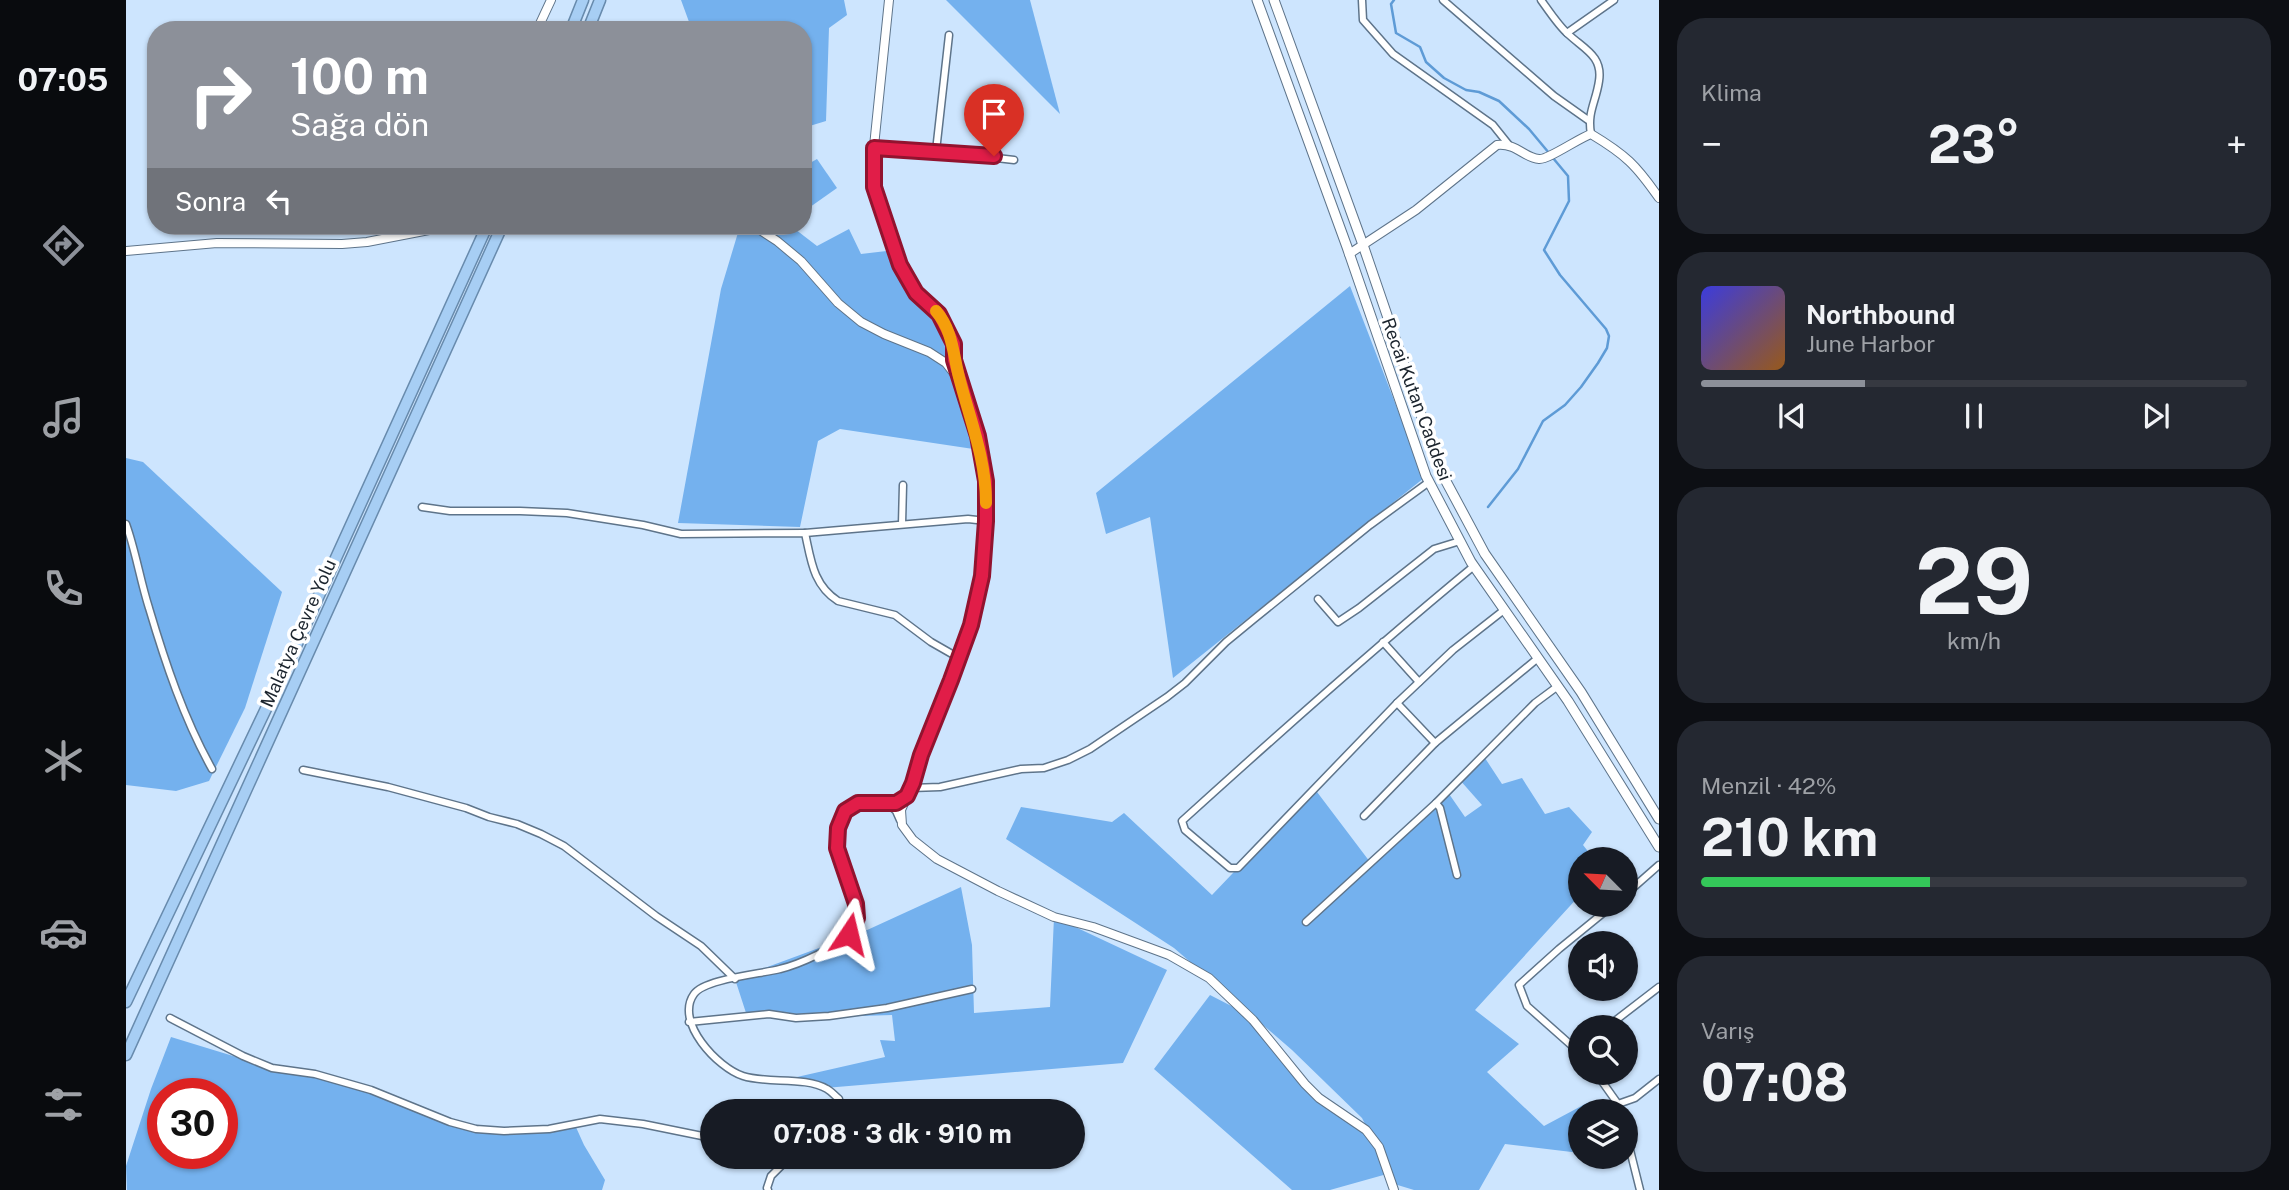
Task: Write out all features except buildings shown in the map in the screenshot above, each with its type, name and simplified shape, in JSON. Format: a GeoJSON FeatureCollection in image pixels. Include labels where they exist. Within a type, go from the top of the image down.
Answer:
{"type":"FeatureCollection","features":[{"type":"Feature","properties":{"kind":"highway"},"geometry":{"type":"LineString","coordinates":[[575,21],[583,0]]}},
{"type":"Feature","properties":{"kind":"highway"},"geometry":{"type":"LineString","coordinates":[[592,21],[600,0]]}},
{"type":"Feature","properties":{"kind":"highway","name":"Malatya Çevre Yolu"},"geometry":{"type":"LineString","coordinates":[[126,1002],[295,648],[483,235]]}},
{"type":"Feature","properties":{"kind":"highway","name":"Malatya Çevre Yolu"},"geometry":{"type":"LineString","coordinates":[[126,1055],[498,235]]}},
{"type":"Feature","properties":{"kind":"main road","name":"Recai Kutan Caddesi"},"geometry":{"type":"LineString","coordinates":[[1257,0],[1429,482],[1474,566],[1558,686],[1659,847]]}},
{"type":"Feature","properties":{"kind":"main road","name":"Recai Kutan Caddesi"},"geometry":{"type":"LineString","coordinates":[[1274,0],[1363,245],[1440,470],[1485,554],[1581,692],[1659,819]]}},
{"type":"Feature","properties":{"kind":"street"},"geometry":{"type":"LineString","coordinates":[[541,21],[551,0]]}},
{"type":"Feature","properties":{"kind":"street"},"geometry":{"type":"LineString","coordinates":[[889,0],[874,148],[874,187],[900,265],[916,293],[939,314],[954,344],[954,360],[978,436],[984,471],[986,521],[982,576],[971,625],[901,810],[902,825]]}},
{"type":"Feature","properties":{"kind":"street"},"geometry":{"type":"LineString","coordinates":[[1362,0],[1363,20],[1393,54],[1493,125],[1509,145],[1538,159],[1545,159],[1591,134]]}},
{"type":"Feature","properties":{"kind":"street"},"geometry":{"type":"LineString","coordinates":[[1443,0],[1554,96],[1588,120]]}},
{"type":"Feature","properties":{"kind":"street"},"geometry":{"type":"LineString","coordinates":[[1541,0],[1567,33],[1586,47],[1598,63],[1599,81],[1588,120],[1591,134],[1634,164],[1659,198]]}},
{"type":"Feature","properties":{"kind":"street"},"geometry":{"type":"LineString","coordinates":[[1567,33],[1614,0]]}},
{"type":"Feature","properties":{"kind":"street"},"geometry":{"type":"LineString","coordinates":[[936,151],[949,35]]}},
{"type":"Feature","properties":{"kind":"street"},"geometry":{"type":"LineString","coordinates":[[1349,254],[1416,210],[1488,150],[1497,145],[1509,145]]}},
{"type":"Feature","properties":{"kind":"street"},"geometry":{"type":"LineString","coordinates":[[874,148],[936,151],[1014,160]]}},
{"type":"Feature","properties":{"kind":"street"},"geometry":{"type":"LineString","coordinates":[[126,251],[228,243],[342,244],[403,235]]}},
{"type":"Feature","properties":{"kind":"street"},"geometry":{"type":"LineString","coordinates":[[768,235],[802,261],[838,303],[861,322],[929,352],[946,363],[960,381]]}},
{"type":"Feature","properties":{"kind":"street"},"geometry":{"type":"LineString","coordinates":[[839,1099],[825,1088],[808,1083],[762,1081],[739,1075],[715,1057],[697,1038],[689,1022],[694,994],[710,983],[783,969],[832,947],[849,934],[857,918],[856,904],[837,848],[838,828],[845,811],[858,803],[896,803],[909,792],[940,788],[1021,769],[1044,768],[1090,749],[1167,697],[1254,619],[1370,525],[1429,482]]}},
{"type":"Feature","properties":{"kind":"street"},"geometry":{"type":"LineString","coordinates":[[902,524],[904,485]]}},
{"type":"Feature","properties":{"kind":"street"},"geometry":{"type":"LineString","coordinates":[[422,507],[450,511],[567,513],[681,534],[804,533],[968,519],[986,521]]}},
{"type":"Feature","properties":{"kind":"street"},"geometry":{"type":"LineString","coordinates":[[126,524],[148,607],[168,665],[198,744],[212,769]]}},
{"type":"Feature","properties":{"kind":"street"},"geometry":{"type":"LineString","coordinates":[[804,533],[813,569],[823,590],[838,601],[895,615],[930,642],[959,658]]}},
{"type":"Feature","properties":{"kind":"street"},"geometry":{"type":"LineString","coordinates":[[1318,599],[1338,622],[1434,549],[1460,541]]}},
{"type":"Feature","properties":{"kind":"street"},"geometry":{"type":"LineString","coordinates":[[1474,566],[1307,708],[1182,821],[1185,830],[1230,868],[1238,868],[1419,682],[1453,650],[1504,610]]}},
{"type":"Feature","properties":{"kind":"street"},"geometry":{"type":"LineString","coordinates":[[1383,642],[1419,682]]}},
{"type":"Feature","properties":{"kind":"street"},"geometry":{"type":"LineString","coordinates":[[1364,816],[1435,743],[1538,659]]}},
{"type":"Feature","properties":{"kind":"street"},"geometry":{"type":"LineString","coordinates":[[1306,922],[1436,803],[1535,703],[1558,686]]}},
{"type":"Feature","properties":{"kind":"street"},"geometry":{"type":"LineString","coordinates":[[1397,704],[1435,743]]}},
{"type":"Feature","properties":{"kind":"street"},"geometry":{"type":"LineString","coordinates":[[303,770],[388,787],[466,808],[541,834],[564,846],[656,916],[701,946],[735,979]]}},
{"type":"Feature","properties":{"kind":"street"},"geometry":{"type":"LineString","coordinates":[[887,803],[896,811],[913,840],[937,859],[1054,917],[1093,927],[1169,955],[1209,978],[1252,1020],[1319,1098],[1366,1130],[1379,1147],[1394,1190]]}},
{"type":"Feature","properties":{"kind":"street"},"geometry":{"type":"LineString","coordinates":[[1436,803],[1440,808],[1457,875]]}},
{"type":"Feature","properties":{"kind":"street"},"geometry":{"type":"LineString","coordinates":[[1638,883],[1659,865]]}},
{"type":"Feature","properties":{"kind":"street"},"geometry":{"type":"LineString","coordinates":[[1568,1042],[1527,1006],[1519,985],[1598,917]]}},
{"type":"Feature","properties":{"kind":"street"},"geometry":{"type":"LineString","coordinates":[[1623,1015],[1659,987]]}},
{"type":"Feature","properties":{"kind":"street"},"geometry":{"type":"LineString","coordinates":[[689,1022],[769,1014],[796,1018],[829,1016],[887,1008],[972,989]]}},
{"type":"Feature","properties":{"kind":"street"},"geometry":{"type":"LineString","coordinates":[[170,1018],[272,1068],[314,1074],[371,1090],[450,1122],[476,1129],[550,1129],[600,1119],[700,1136]]}},
{"type":"Feature","properties":{"kind":"street"},"geometry":{"type":"LineString","coordinates":[[1633,1099],[1659,1079]]}},
{"type":"Feature","properties":{"kind":"street"},"geometry":{"type":"LineString","coordinates":[[768,1190],[766,1188],[771,1176],[777,1169]]}},
{"type":"Feature","properties":{"kind":"street"},"geometry":{"type":"LineString","coordinates":[[1635,1169],[1640,1190]]}},
{"type":"Feature","properties":{"kind":"shaded area"},"geometry":{"type":"Polygon","coordinates":[[[681,0],[844,0],[847,15],[829,28],[826,121],[812,125],[812,21],[689,21],[681,0]]]}},
{"type":"Feature","properties":{"kind":"shaded area"},"geometry":{"type":"Polygon","coordinates":[[[946,0],[1030,0],[1060,114],[946,0]]]}},
{"type":"Feature","properties":{"kind":"shaded area"},"geometry":{"type":"Polygon","coordinates":[[[817,159],[837,188],[812,206],[812,162],[817,159]]]}},
{"type":"Feature","properties":{"kind":"shaded area"},"geometry":{"type":"Polygon","coordinates":[[[849,229],[861,254],[895,250],[916,293],[939,314],[954,344],[946,363],[960,381],[980,450],[840,429],[818,441],[800,527],[678,523],[721,289],[737,235],[803,235],[817,246],[849,229]]]}},
{"type":"Feature","properties":{"kind":"shaded area"},"geometry":{"type":"Polygon","coordinates":[[[1350,286],[1424,478],[1173,678],[1150,517],[1106,534],[1096,493],[1350,286]]]}},
{"type":"Feature","properties":{"kind":"shaded area"},"geometry":{"type":"Polygon","coordinates":[[[126,458],[143,462],[282,592],[245,708],[209,781],[176,791],[126,785],[126,458]]]}},
{"type":"Feature","properties":{"kind":"shaded area"},"geometry":{"type":"Polygon","coordinates":[[[1483,755],[1502,784],[1522,778],[1545,814],[1569,807],[1592,832],[1583,845],[1585,847],[1568,847],[1568,908],[1475,1010],[1519,1044],[1487,1072],[1544,1126],[1568,1113],[1568,1152],[1505,1144],[1479,1190],[1414,1190],[1391,1183],[1387,1174],[1330,1190],[1292,1190],[1154,1069],[1210,995],[1245,1013],[1312,1091],[1371,1136],[1362,1118],[1292,1050],[1174,948],[1006,839],[1021,807],[1112,822],[1124,813],[1212,895],[1314,788],[1370,862],[1447,791],[1465,817],[1482,805],[1459,779],[1483,755]]]}},
{"type":"Feature","properties":{"kind":"shaded area"},"geometry":{"type":"Polygon","coordinates":[[[961,887],[972,945],[974,1013],[1050,1007],[1054,917],[1167,970],[1123,1063],[825,1088],[775,1082],[885,1057],[880,1040],[895,1041],[892,1015],[796,1018],[747,1016],[735,979],[865,931],[961,887]]]}},
{"type":"Feature","properties":{"kind":"shaded area"},"geometry":{"type":"Polygon","coordinates":[[[171,1037],[272,1068],[315,1074],[371,1090],[476,1129],[575,1125],[605,1180],[602,1190],[127,1190],[126,1166],[147,1101],[147,1169],[238,1169],[238,1078],[155,1078],[171,1037]]]}},
{"type":"Feature","properties":{"kind":"waterway"},"geometry":{"type":"LineString","coordinates":[[1394,0],[1391,4],[1396,33],[1420,47],[1426,62],[1444,78],[1466,90],[1479,92],[1499,101],[1529,129],[1549,153]]}},
{"type":"Feature","properties":{"kind":"waterway"},"geometry":{"type":"LineString","coordinates":[[1488,507],[1518,469],[1543,421],[1565,405],[1581,387],[1607,348],[1609,336],[1606,329],[1560,275],[1544,250],[1569,201],[1568,176],[1553,158]]}},
{"type":"Feature","properties":{"kind":"slow traffic"},"geometry":{"type":"LineString","coordinates":[[936,311],[954,344],[954,360],[978,436],[986,481],[986,503]]}},
{"type":"Feature","properties":{"kind":"route"},"geometry":{"type":"LineString","coordinates":[[849,934],[857,918],[856,904],[837,848],[838,828],[845,811],[858,803],[896,803],[907,796],[971,625],[982,576],[986,521],[986,481],[978,436],[954,360],[954,344],[939,314],[916,293],[900,265],[874,187],[874,148],[994,156]]}}]}
